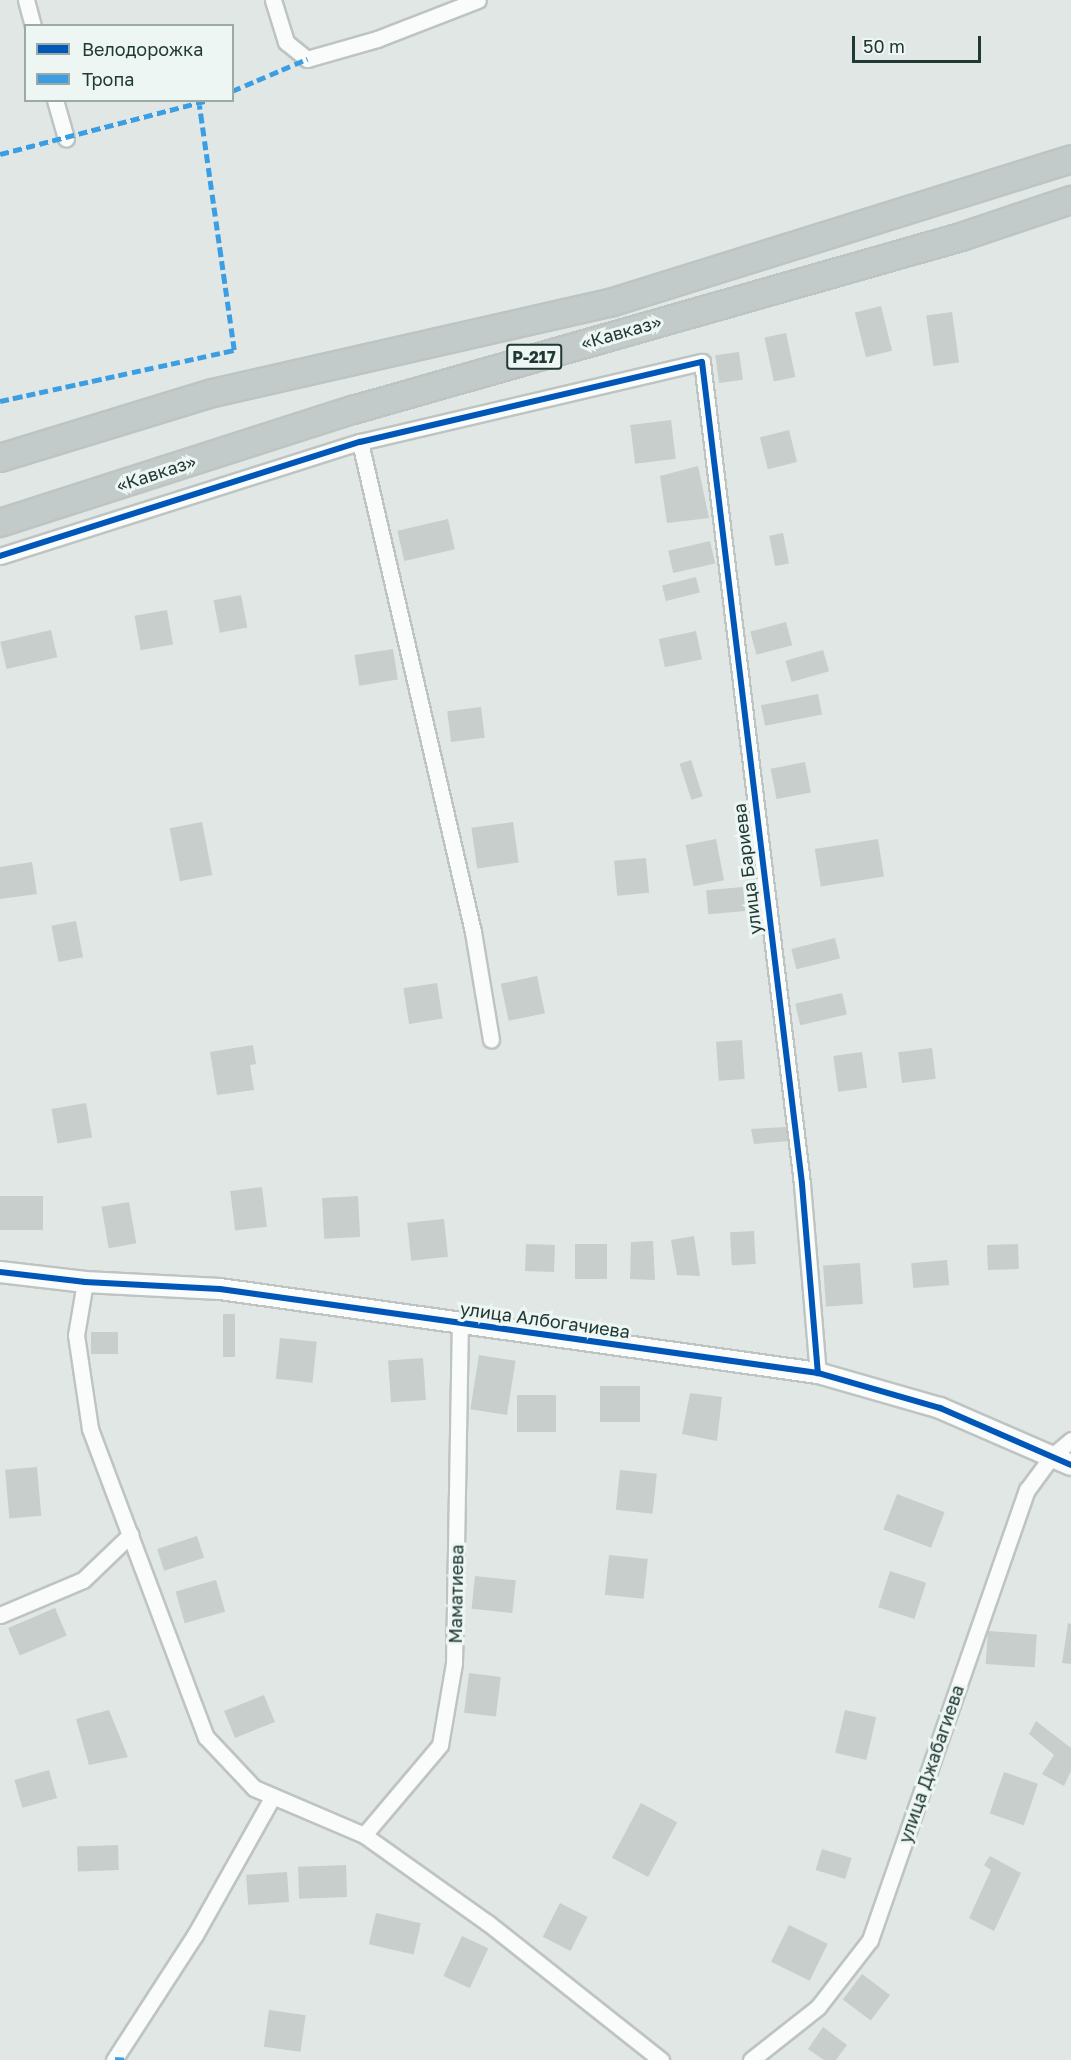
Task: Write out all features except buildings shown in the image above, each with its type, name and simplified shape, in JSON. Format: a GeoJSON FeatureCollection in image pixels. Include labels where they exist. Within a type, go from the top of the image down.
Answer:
{"type":"FeatureCollection","features":[{"type":"Feature","properties":{"kind":"highway","name":"«Кавказ»"},"geometry":{"type":"LineString","coordinates":[[0,458],[213,393],[613,302],[1071,159]]}},
{"type":"Feature","properties":{"kind":"highway","name":"«Кавказ»"},"geometry":{"type":"LineString","coordinates":[[0,523],[353,410],[961,237],[1071,200]]}},
{"type":"Feature","properties":{"kind":"street"},"geometry":{"type":"LineString","coordinates":[[26,0],[32,24]]}},
{"type":"Feature","properties":{"kind":"street"},"geometry":{"type":"LineString","coordinates":[[273,0],[286,42],[307,59],[377,39],[478,0]]}},
{"type":"Feature","properties":{"kind":"street"},"geometry":{"type":"LineString","coordinates":[[56,102],[66,138]]}},
{"type":"Feature","properties":{"kind":"street","name":"улица Бариева"},"geometry":{"type":"LineString","coordinates":[[360,442],[702,363],[802,1184],[818,1373]]}},
{"type":"Feature","properties":{"kind":"street"},"geometry":{"type":"LineString","coordinates":[[0,556],[360,442],[474,932],[491,1039]]}},
{"type":"Feature","properties":{"kind":"street","name":"улица Албогачиева"},"geometry":{"type":"LineString","coordinates":[[0,1272],[85,1282],[220,1289],[818,1373],[940,1408],[1071,1465]]}},
{"type":"Feature","properties":{"kind":"street"},"geometry":{"type":"LineString","coordinates":[[85,1282],[76,1335],[90,1429],[206,1737],[254,1788],[364,1835],[488,1923],[661,2060]]}},
{"type":"Feature","properties":{"kind":"street","name":"Маматиева"},"geometry":{"type":"LineString","coordinates":[[364,1835],[440,1745],[454,1663],[460,1323]]}},
{"type":"Feature","properties":{"kind":"street","name":"улица Джабагиева"},"geometry":{"type":"LineString","coordinates":[[751,2060],[818,2007],[870,1940],[1027,1490],[1052,1456],[1071,1440]]}},
{"type":"Feature","properties":{"kind":"street"},"geometry":{"type":"LineString","coordinates":[[0,1614],[83,1580],[131,1534]]}},
{"type":"Feature","properties":{"kind":"street"},"geometry":{"type":"LineString","coordinates":[[114,2060],[195,1935],[273,1796]]}},
{"type":"Feature","properties":{"kind":"marked path"},"geometry":{"type":"LineString","coordinates":[[234,90],[307,59]]}},
{"type":"Feature","properties":{"kind":"marked path"},"geometry":{"type":"LineString","coordinates":[[0,154],[201,102]]}},
{"type":"Feature","properties":{"kind":"marked path"},"geometry":{"type":"LineString","coordinates":[[0,401],[234,350],[199,105]]}},
{"type":"Feature","properties":{"kind":"marked path"},"geometry":{"type":"LineString","coordinates":[[115,2059],[128,2060]]}},
{"type":"Feature","properties":{"kind":"cycle path"},"geometry":{"type":"LineString","coordinates":[[0,556],[360,442],[702,362],[802,1184],[818,1373]]}},
{"type":"Feature","properties":{"kind":"cycle path"},"geometry":{"type":"LineString","coordinates":[[0,1272],[85,1282],[220,1289],[818,1373],[940,1408],[1071,1465]]}}]}
